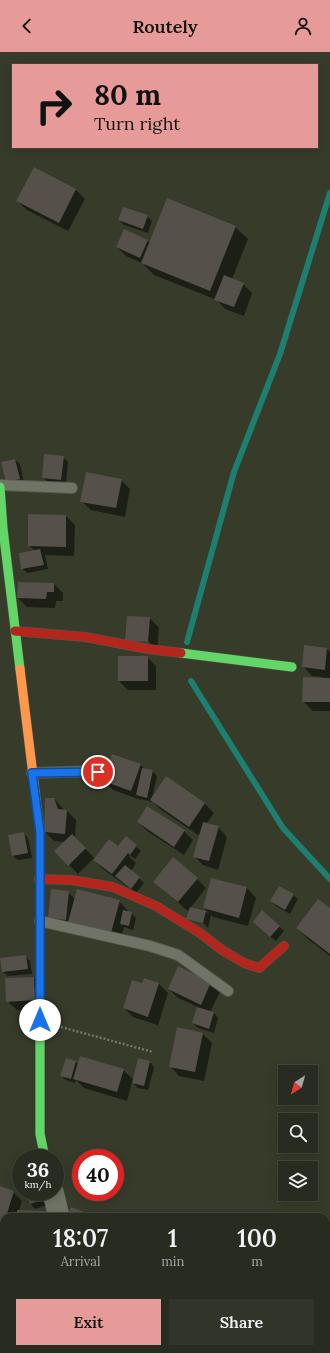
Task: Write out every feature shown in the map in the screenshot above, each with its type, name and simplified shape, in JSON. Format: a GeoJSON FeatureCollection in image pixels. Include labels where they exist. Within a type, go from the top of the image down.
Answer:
{"type":"FeatureCollection","features":[{"type":"Feature","properties":{"kind":"street"},"geometry":{"type":"LineString","coordinates":[[0,486],[3,529],[40,832],[40,1134],[43,1149]]}},
{"type":"Feature","properties":{"kind":"street"},"geometry":{"type":"LineString","coordinates":[[16,631],[85,637],[148,649],[292,667]]}},
{"type":"Feature","properties":{"kind":"street"},"geometry":{"type":"LineString","coordinates":[[39,879],[71,880],[113,887],[156,906],[200,933],[222,950],[244,964],[259,968],[284,946]]}},
{"type":"Feature","properties":{"kind":"street"},"geometry":{"type":"LineString","coordinates":[[55,1201],[58,1213]]}},
{"type":"Feature","properties":{"kind":"lane"},"geometry":{"type":"LineString","coordinates":[[0,486],[72,488]]}},
{"type":"Feature","properties":{"kind":"lane"},"geometry":{"type":"LineString","coordinates":[[32,773],[98,772]]}},
{"type":"Feature","properties":{"kind":"lane"},"geometry":{"type":"LineString","coordinates":[[40,921],[150,946],[178,956],[228,991]]}},
{"type":"Feature","properties":{"kind":"path"},"geometry":{"type":"LineString","coordinates":[[40,1020],[153,1052]]}},
{"type":"Feature","properties":{"kind":"building"},"geometry":{"type":"Polygon","coordinates":[[[34,167],[76,189],[59,223],[16,201],[34,167]]]}},
{"type":"Feature","properties":{"kind":"building"},"geometry":{"type":"Polygon","coordinates":[[[167,198],[236,226],[210,291],[141,263],[167,198]]]}},
{"type":"Feature","properties":{"kind":"building"},"geometry":{"type":"Polygon","coordinates":[[[123,207],[148,215],[143,229],[118,220],[123,207]]]}},
{"type":"Feature","properties":{"kind":"building"},"geometry":{"type":"Polygon","coordinates":[[[124,229],[148,240],[140,258],[116,247],[124,229]]]}},
{"type":"Feature","properties":{"kind":"building"},"geometry":{"type":"Polygon","coordinates":[[[224,275],[244,283],[234,307],[214,300],[224,275]]]}},
{"type":"Feature","properties":{"kind":"building"},"geometry":{"type":"Polygon","coordinates":[[[44,454],[64,456],[61,480],[42,478],[44,454]]]}},
{"type":"Feature","properties":{"kind":"building"},"geometry":{"type":"Polygon","coordinates":[[[15,459],[20,479],[6,482],[1,462],[15,459]]]}},
{"type":"Feature","properties":{"kind":"building"},"geometry":{"type":"Polygon","coordinates":[[[86,472],[122,479],[116,508],[80,502],[86,472]]]}},
{"type":"Feature","properties":{"kind":"building"},"geometry":{"type":"Polygon","coordinates":[[[28,514],[66,515],[66,547],[28,546],[28,514]]]}},
{"type":"Feature","properties":{"kind":"building"},"geometry":{"type":"Polygon","coordinates":[[[40,549],[44,565],[21,569],[19,553],[40,549]]]}},
{"type":"Feature","properties":{"kind":"building"},"geometry":{"type":"Polygon","coordinates":[[[18,582],[54,583],[54,592],[47,592],[46,599],[17,598],[18,582]]]}},
{"type":"Feature","properties":{"kind":"building"},"geometry":{"type":"Polygon","coordinates":[[[127,616],[150,617],[148,642],[125,641],[127,616]]]}},
{"type":"Feature","properties":{"kind":"building"},"geometry":{"type":"Polygon","coordinates":[[[304,645],[327,648],[325,670],[302,667],[304,645]]]}},
{"type":"Feature","properties":{"kind":"building"},"geometry":{"type":"Polygon","coordinates":[[[118,656],[148,656],[148,681],[118,681],[118,656]]]}},
{"type":"Feature","properties":{"kind":"building"},"geometry":{"type":"Polygon","coordinates":[[[303,677],[330,678],[330,702],[302,702],[303,677]]]}},
{"type":"Feature","properties":{"kind":"building"},"geometry":{"type":"Polygon","coordinates":[[[112,754],[141,764],[131,791],[103,781],[112,754]]]}},
{"type":"Feature","properties":{"kind":"building"},"geometry":{"type":"Polygon","coordinates":[[[142,768],[153,770],[147,798],[136,795],[142,768]]]}},
{"type":"Feature","properties":{"kind":"building"},"geometry":{"type":"Polygon","coordinates":[[[166,776],[205,803],[189,827],[150,800],[166,776]]]}},
{"type":"Feature","properties":{"kind":"building"},"geometry":{"type":"Polygon","coordinates":[[[45,798],[54,798],[58,809],[67,810],[65,834],[44,832],[45,798]]]}},
{"type":"Feature","properties":{"kind":"building"},"geometry":{"type":"Polygon","coordinates":[[[147,806],[185,830],[174,847],[137,822],[147,806]]]}},
{"type":"Feature","properties":{"kind":"building"},"geometry":{"type":"Polygon","coordinates":[[[203,822],[219,826],[209,861],[193,857],[203,822]]]}},
{"type":"Feature","properties":{"kind":"building"},"geometry":{"type":"Polygon","coordinates":[[[24,832],[28,853],[12,856],[8,835],[24,832]]]}},
{"type":"Feature","properties":{"kind":"building"},"geometry":{"type":"Polygon","coordinates":[[[72,834],[86,848],[68,866],[54,851],[72,834]]]}},
{"type":"Feature","properties":{"kind":"building"},"geometry":{"type":"Polygon","coordinates":[[[126,836],[137,845],[130,855],[128,853],[112,874],[93,860],[109,839],[118,846],[126,836]]]}},
{"type":"Feature","properties":{"kind":"building"},"geometry":{"type":"Polygon","coordinates":[[[173,857],[198,878],[178,902],[153,882],[173,857]]]}},
{"type":"Feature","properties":{"kind":"building"},"geometry":{"type":"Polygon","coordinates":[[[125,865],[140,877],[131,889],[115,876],[125,865]]]}},
{"type":"Feature","properties":{"kind":"building"},"geometry":{"type":"Polygon","coordinates":[[[211,878],[247,887],[239,918],[203,908],[211,878]]]}},
{"type":"Feature","properties":{"kind":"building"},"geometry":{"type":"Polygon","coordinates":[[[279,886],[294,894],[285,910],[270,901],[279,886]]]}},
{"type":"Feature","properties":{"kind":"building"},"geometry":{"type":"Polygon","coordinates":[[[51,889],[69,891],[66,920],[48,918],[51,889]]]}},
{"type":"Feature","properties":{"kind":"building"},"geometry":{"type":"Polygon","coordinates":[[[77,889],[120,900],[111,933],[68,922],[77,889]]]}},
{"type":"Feature","properties":{"kind":"building"},"geometry":{"type":"Polygon","coordinates":[[[318,899],[330,908],[330,954],[296,928],[318,899]]]}},
{"type":"Feature","properties":{"kind":"building"},"geometry":{"type":"Polygon","coordinates":[[[190,907],[206,911],[203,923],[186,919],[190,907]]]}},
{"type":"Feature","properties":{"kind":"building"},"geometry":{"type":"Polygon","coordinates":[[[123,910],[132,912],[129,926],[120,924],[123,910]]]}},
{"type":"Feature","properties":{"kind":"building"},"geometry":{"type":"Polygon","coordinates":[[[262,910],[280,926],[270,937],[253,922],[262,910]]]}},
{"type":"Feature","properties":{"kind":"building"},"geometry":{"type":"Polygon","coordinates":[[[26,955],[28,969],[2,972],[0,958],[26,955]]]}},
{"type":"Feature","properties":{"kind":"building"},"geometry":{"type":"Polygon","coordinates":[[[178,966],[211,982],[201,1005],[168,989],[178,966]]]}},
{"type":"Feature","properties":{"kind":"building"},"geometry":{"type":"Polygon","coordinates":[[[34,977],[35,1000],[6,1002],[5,978],[34,977]]]}},
{"type":"Feature","properties":{"kind":"building"},"geometry":{"type":"Polygon","coordinates":[[[144,978],[159,983],[148,1017],[123,1008],[132,980],[142,983],[144,978]]]}},
{"type":"Feature","properties":{"kind":"building"},"geometry":{"type":"Polygon","coordinates":[[[197,1007],[214,1012],[209,1029],[192,1023],[197,1007]]]}},
{"type":"Feature","properties":{"kind":"building"},"geometry":{"type":"Polygon","coordinates":[[[177,1027],[203,1033],[195,1072],[169,1067],[177,1027]]]}},
{"type":"Feature","properties":{"kind":"building"},"geometry":{"type":"Polygon","coordinates":[[[80,1056],[124,1069],[117,1092],[73,1079],[80,1056]]]}},
{"type":"Feature","properties":{"kind":"building"},"geometry":{"type":"Polygon","coordinates":[[[66,1058],[76,1061],[71,1079],[60,1076],[66,1058]]]}},
{"type":"Feature","properties":{"kind":"building"},"geometry":{"type":"Polygon","coordinates":[[[138,1058],[150,1061],[144,1086],[132,1083],[138,1058]]]}},
{"type":"Feature","properties":{"kind":"building"},"geometry":{"type":"Polygon","coordinates":[[[0,1186],[12,1190],[12,1198],[7,1213],[0,1213],[0,1186]]]}},
{"type":"Feature","properties":{"kind":"building"},"geometry":{"type":"Polygon","coordinates":[[[29,1201],[40,1201],[30,1204],[29,1201]]]}},
{"type":"Feature","properties":{"kind":"building"},"geometry":{"type":"Polygon","coordinates":[[[71,1207],[87,1213],[69,1213],[71,1207]]]}},
{"type":"Feature","properties":{"kind":"building"},"geometry":{"type":"Polygon","coordinates":[[[17,1210],[46,1211],[46,1213],[17,1213],[17,1210]]]}},
{"type":"Feature","properties":{"kind":"waterway"},"geometry":{"type":"LineString","coordinates":[[187,642],[234,472],[280,354],[330,193]]}},
{"type":"Feature","properties":{"kind":"waterway"},"geometry":{"type":"LineString","coordinates":[[191,681],[283,828],[330,879]]}},
{"type":"Feature","properties":{"kind":"traffic: fast"},"geometry":{"type":"LineString","coordinates":[[0,487],[3,529],[20,669]]}},
{"type":"Feature","properties":{"kind":"traffic: fast"},"geometry":{"type":"LineString","coordinates":[[181,653],[292,667]]}},
{"type":"Feature","properties":{"kind":"traffic: fast"},"geometry":{"type":"LineString","coordinates":[[40,1022],[40,1134],[43,1149]]}},
{"type":"Feature","properties":{"kind":"traffic: slow"},"geometry":{"type":"LineString","coordinates":[[20,669],[40,832],[40,855]]}},
{"type":"Feature","properties":{"kind":"traffic: jam"},"geometry":{"type":"LineString","coordinates":[[15,631],[85,637],[148,649],[181,653]]}},
{"type":"Feature","properties":{"kind":"traffic: jam"},"geometry":{"type":"LineString","coordinates":[[40,855],[40,1022]]}},
{"type":"Feature","properties":{"kind":"traffic: jam"},"geometry":{"type":"LineString","coordinates":[[39,879],[71,880],[113,887],[156,906],[200,933],[222,950],[244,963],[259,968],[284,946]]}},
{"type":"Feature","properties":{"kind":"route"},"geometry":{"type":"LineString","coordinates":[[40,1020],[40,832],[32,773],[98,772]]}}]}
